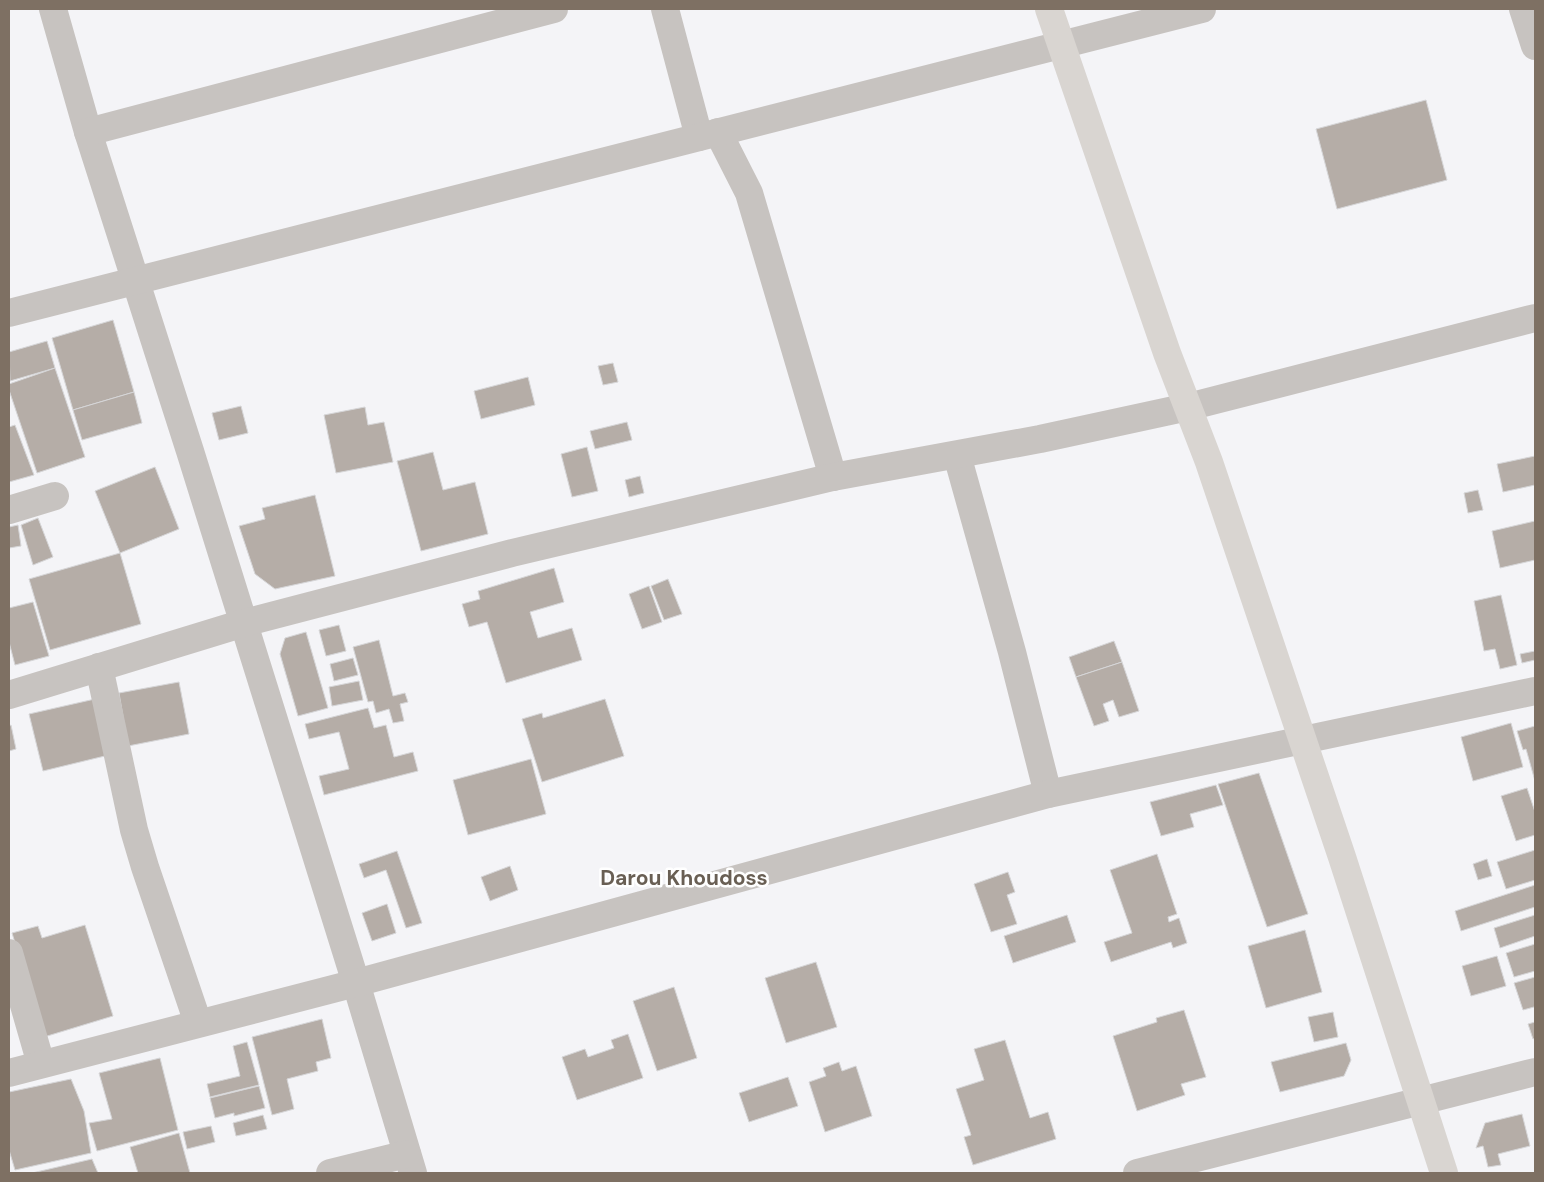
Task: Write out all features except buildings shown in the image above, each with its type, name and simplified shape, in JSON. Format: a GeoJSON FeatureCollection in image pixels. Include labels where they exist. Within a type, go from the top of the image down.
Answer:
{"type":"FeatureCollection","features":[{"type":"Feature","properties":{"kind":"main road"},"geometry":{"type":"LineString","coordinates":[[1049,9],[1167,353],[1209,462],[1444,1173]]}},
{"type":"Feature","properties":{"kind":"street"},"geometry":{"type":"LineString","coordinates":[[53,9],[88,132],[244,623],[410,1164],[330,1173]]}},
{"type":"Feature","properties":{"kind":"street"},"geometry":{"type":"LineString","coordinates":[[88,132],[554,9]]}},
{"type":"Feature","properties":{"kind":"street"},"geometry":{"type":"LineString","coordinates":[[665,9],[709,135],[749,193],[833,477]]}},
{"type":"Feature","properties":{"kind":"street"},"geometry":{"type":"LineString","coordinates":[[9,313],[1202,9]]}},
{"type":"Feature","properties":{"kind":"street"},"geometry":{"type":"LineString","coordinates":[[1523,9],[1535,46]]}},
{"type":"Feature","properties":{"kind":"street"},"geometry":{"type":"LineString","coordinates":[[9,695],[244,623],[512,553],[833,477],[1040,439],[1188,407],[1535,318]]}},
{"type":"Feature","properties":{"kind":"street"},"geometry":{"type":"LineString","coordinates":[[957,455],[1012,652],[1048,794]]}},
{"type":"Feature","properties":{"kind":"street"},"geometry":{"type":"LineString","coordinates":[[9,510],[55,496]]}},
{"type":"Feature","properties":{"kind":"street"},"geometry":{"type":"LineString","coordinates":[[100,667],[134,830],[198,1023]]}},
{"type":"Feature","properties":{"kind":"street"},"geometry":{"type":"LineString","coordinates":[[9,1073],[356,983],[1048,794],[1535,691]]}},
{"type":"Feature","properties":{"kind":"street"},"geometry":{"type":"LineString","coordinates":[[9,953],[41,1064]]}},
{"type":"Feature","properties":{"kind":"street"},"geometry":{"type":"LineString","coordinates":[[1137,1173],[1535,1072]]}},
{"type":"Feature","properties":{"kind":"district","name":"Darou Khoudoss"},"geometry":{"type":"Point","coordinates":[684,878]}}]}
